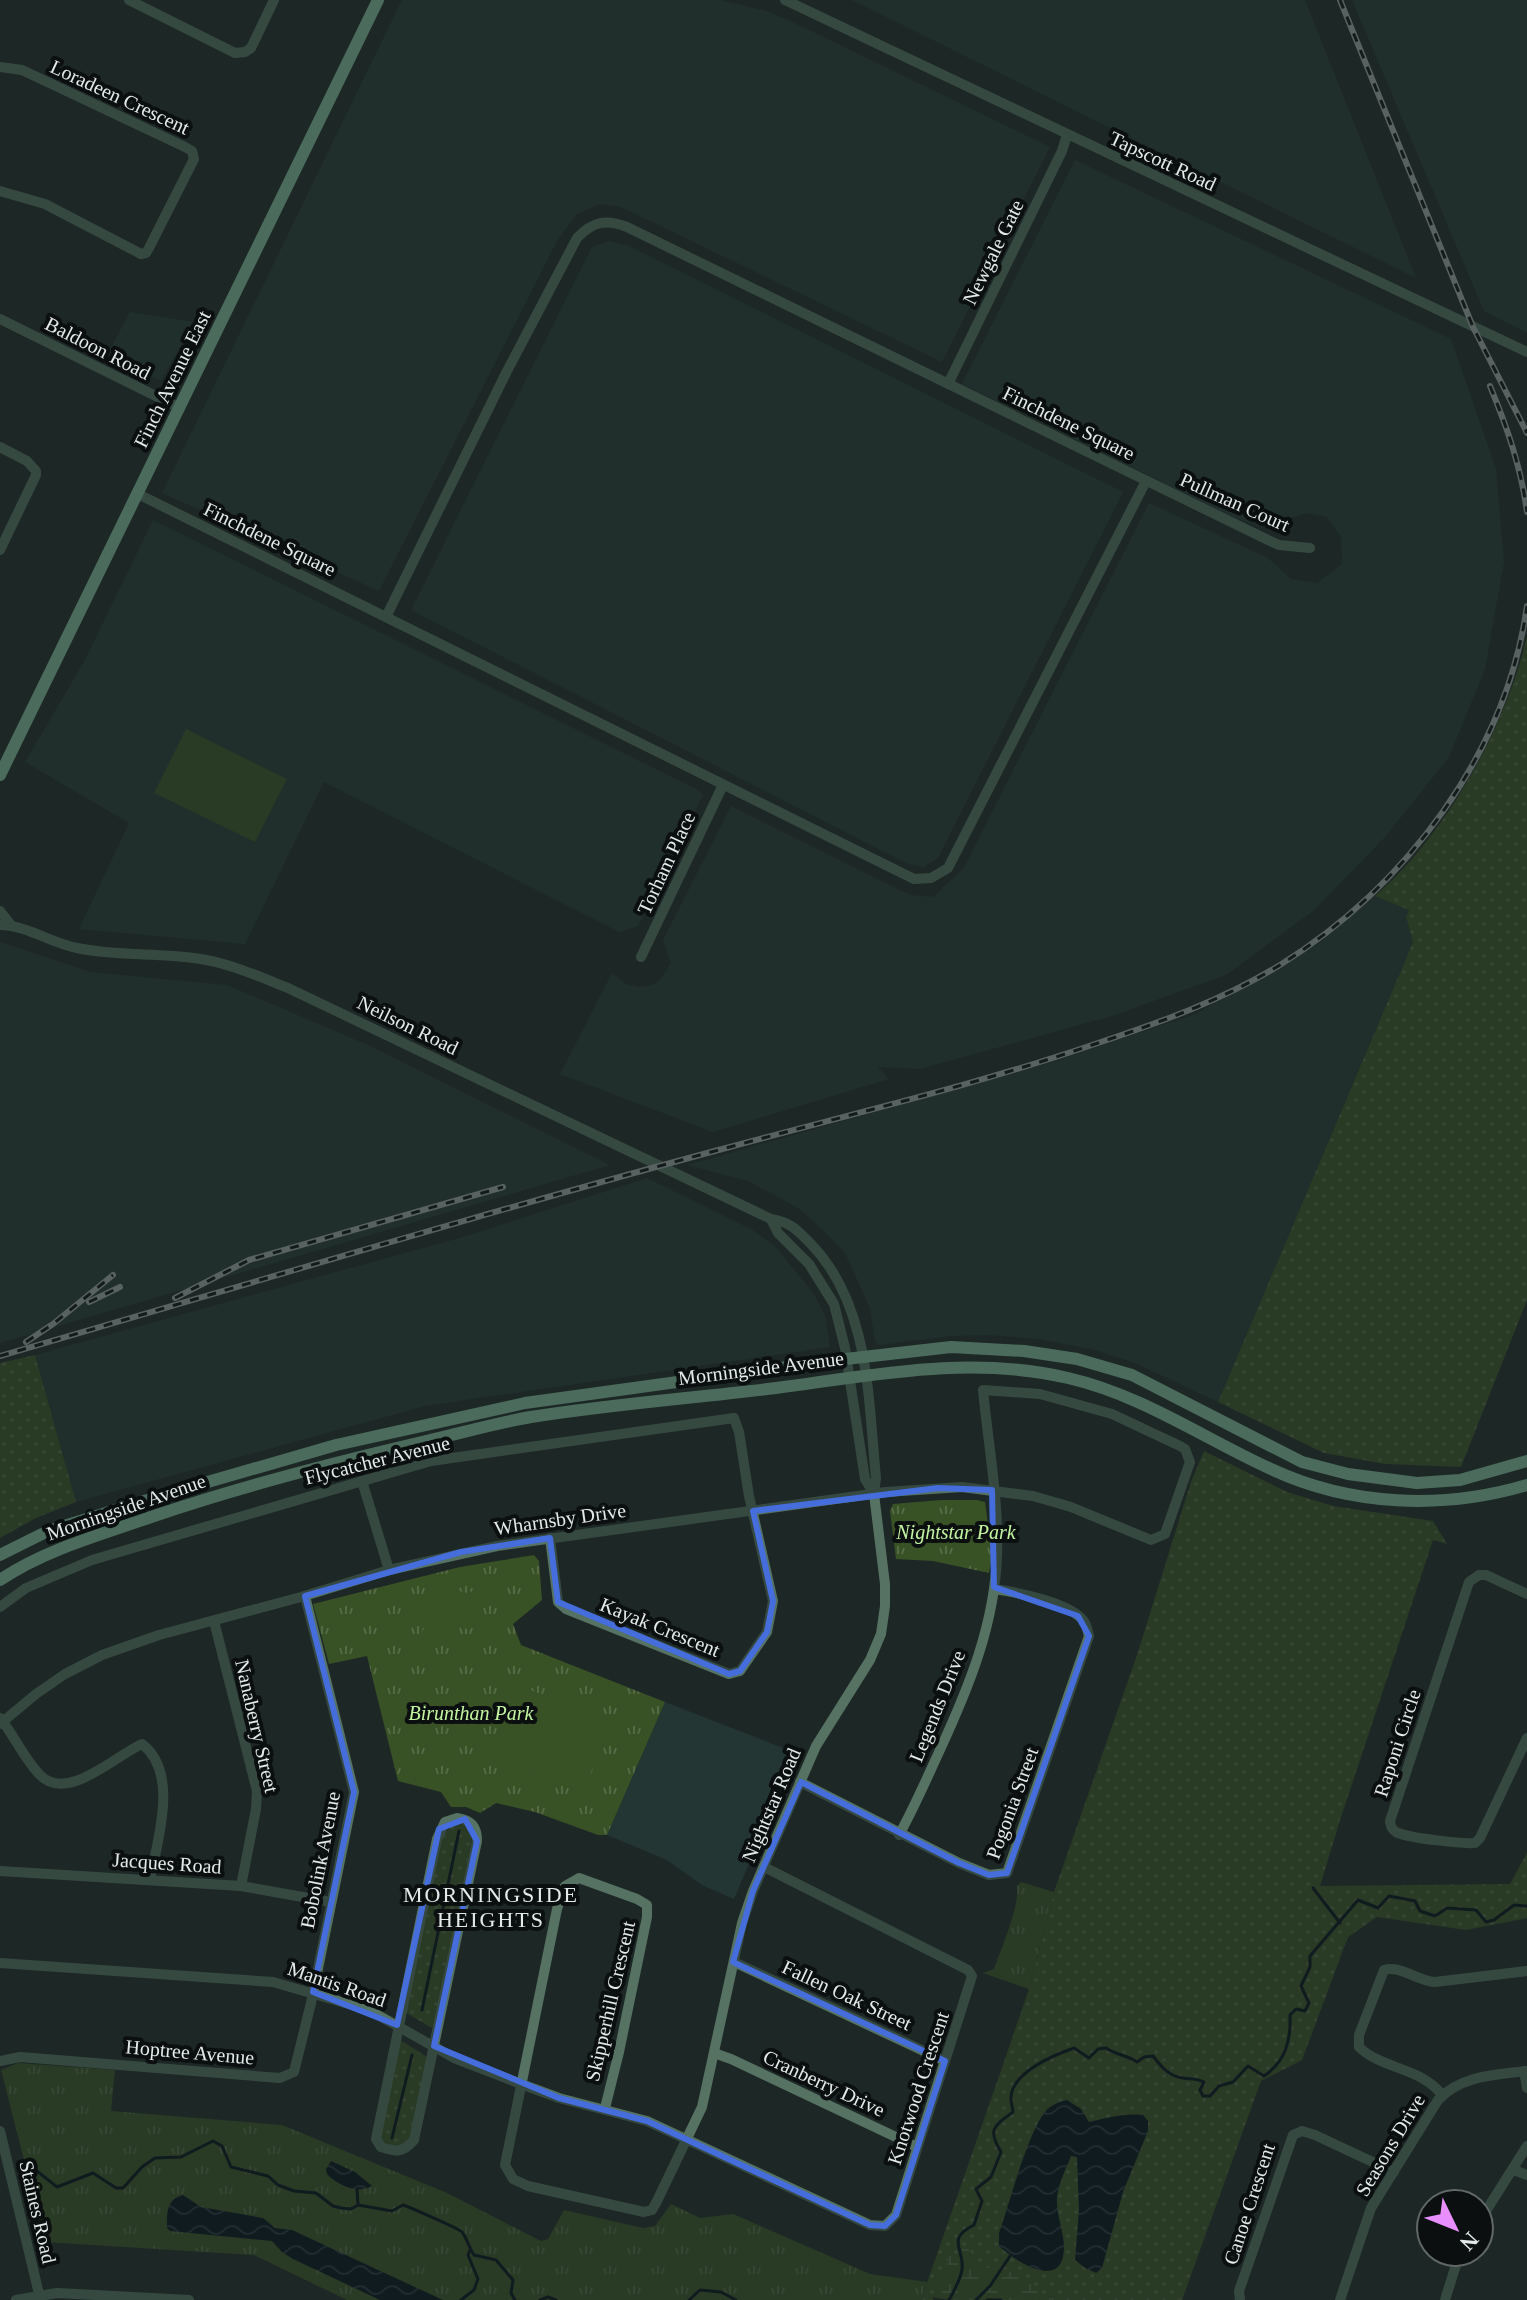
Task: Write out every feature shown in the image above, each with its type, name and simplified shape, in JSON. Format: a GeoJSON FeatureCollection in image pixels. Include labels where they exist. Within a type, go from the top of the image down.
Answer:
{"type":"FeatureCollection","features":[{"type":"Feature","properties":{"kind":"main road","name":"Finch Avenue East"},"geometry":{"type":"LineString","coordinates":[[0,775],[378,0]]}},
{"type":"Feature","properties":{"kind":"main road","name":"Morningside Avenue"},"geometry":{"type":"LineString","coordinates":[[0,1557],[48,1531],[194,1485],[336,1445],[525,1403],[951,1347],[1024,1351],[1077,1359],[1132,1375],[1302,1462],[1348,1474],[1417,1483],[1460,1480],[1527,1461]]}},
{"type":"Feature","properties":{"kind":"main road","name":"Morningside Avenue"},"geometry":{"type":"LineString","coordinates":[[6,1576],[60,1549],[188,1504],[346,1459],[529,1418],[953,1366],[999,1367],[1068,1378],[1129,1396],[1270,1469],[1314,1487],[1401,1502],[1449,1500],[1527,1485]]}},
{"type":"Feature","properties":{"kind":"main road"},"geometry":{"type":"LineString","coordinates":[[676,1384],[677,1399]]}},
{"type":"Feature","properties":{"kind":"main road"},"geometry":{"type":"LineString","coordinates":[[0,1557],[6,1576]]}},
{"type":"Feature","properties":{"kind":"street"},"geometry":{"type":"LineString","coordinates":[[129,0],[235,53],[251,48],[274,0]]}},
{"type":"Feature","properties":{"kind":"street","name":"Tapscott Road"},"geometry":{"type":"LineString","coordinates":[[785,0],[1527,352]]}},
{"type":"Feature","properties":{"kind":"street","name":"Loradeen Crescent"},"geometry":{"type":"LineString","coordinates":[[0,67],[22,70],[185,147],[192,151],[194,159],[149,248],[141,254],[45,204],[0,191]]}},
{"type":"Feature","properties":{"kind":"street","name":"Newgale Gate"},"geometry":{"type":"LineString","coordinates":[[948,384],[1067,135]]}},
{"type":"Feature","properties":{"kind":"street","name":"Finchdene Square"},"geometry":{"type":"LineString","coordinates":[[138,494],[912,879],[931,878],[948,868],[1146,481],[627,227],[611,221],[596,223],[587,227],[577,238],[499,386],[386,617]]}},
{"type":"Feature","properties":{"kind":"street","name":"Baldoon Road"},"geometry":{"type":"LineString","coordinates":[[0,319],[180,408]]}},
{"type":"Feature","properties":{"kind":"street"},"geometry":{"type":"LineString","coordinates":[[0,447],[27,461],[36,471],[36,480],[0,550]]}},
{"type":"Feature","properties":{"kind":"street","name":"Pullman Court"},"geometry":{"type":"LineString","coordinates":[[1146,481],[1279,545],[1310,548]]}},
{"type":"Feature","properties":{"kind":"street","name":"Torham Place"},"geometry":{"type":"LineString","coordinates":[[641,957],[723,785]]}},
{"type":"Feature","properties":{"kind":"street","name":"Neilson Road"},"geometry":{"type":"LineString","coordinates":[[0,911],[6,925],[78,949],[197,958],[247,971],[771,1219],[790,1223],[820,1254],[843,1290],[861,1345],[866,1375]]}},
{"type":"Feature","properties":{"kind":"street","name":"Neilson Road"},"geometry":{"type":"LineString","coordinates":[[771,1219],[778,1233],[809,1264],[834,1304],[850,1377]]}},
{"type":"Feature","properties":{"kind":"street","name":"Nightstar Road"},"geometry":{"type":"LineString","coordinates":[[521,2084],[505,2165],[513,2179],[528,2186],[644,2212],[652,2210],[702,2107],[742,1923],[764,1867],[816,1746],[870,1660],[881,1634],[885,1584],[874,1494],[876,1478],[866,1375]]}},
{"type":"Feature","properties":{"kind":"street","name":"Nightstar Road"},"geometry":{"type":"LineString","coordinates":[[850,1377],[865,1479],[874,1494]]}},
{"type":"Feature","properties":{"kind":"street","name":"Legends Drive"},"geometry":{"type":"LineString","coordinates":[[899,1835],[971,1682],[994,1589],[997,1552],[983,1390],[1040,1394],[1112,1414],[1185,1449],[1190,1462],[1165,1534],[1151,1540]]}},
{"type":"Feature","properties":{"kind":"street","name":"Flycatcher Avenue"},"geometry":{"type":"LineString","coordinates":[[0,1607],[26,1588],[92,1560],[431,1461],[734,1418],[753,1511]]}},
{"type":"Feature","properties":{"kind":"street"},"geometry":{"type":"LineString","coordinates":[[362,1481],[389,1570]]}},
{"type":"Feature","properties":{"kind":"street","name":"Wharnsby Drive"},"geometry":{"type":"LineString","coordinates":[[1,1721],[45,1687],[102,1655],[159,1635],[461,1552],[874,1494],[938,1488],[992,1490],[1033,1496],[1071,1507],[1151,1540]]}},
{"type":"Feature","properties":{"kind":"street","name":"Kayak Crescent"},"geometry":{"type":"LineString","coordinates":[[550,1538],[558,1602],[566,1609],[729,1674],[740,1671],[767,1632],[773,1601],[753,1511]]}},
{"type":"Feature","properties":{"kind":"street","name":"Raponi Circle"},"geometry":{"type":"LineString","coordinates":[[1527,1594],[1486,1575],[1479,1575],[1469,1582],[1390,1821],[1394,1831],[1456,1843],[1475,1843],[1527,1738]]}},
{"type":"Feature","properties":{"kind":"street","name":"Pogonia Street"},"geometry":{"type":"LineString","coordinates":[[800,1782],[899,1835],[989,1875],[1007,1873],[1089,1636],[1085,1623],[1078,1616],[1037,1598],[994,1589]]}},
{"type":"Feature","properties":{"kind":"street","name":"Bobolink Avenue"},"geometry":{"type":"LineString","coordinates":[[305,1596],[354,1792],[313,1992]]}},
{"type":"Feature","properties":{"kind":"street","name":"Nanaberry Street"},"geometry":{"type":"LineString","coordinates":[[214,1621],[257,1791],[241,1886]]}},
{"type":"Feature","properties":{"kind":"street"},"geometry":{"type":"LineString","coordinates":[[1,1721],[40,1775],[50,1783],[60,1785],[80,1781],[142,1744],[149,1750],[165,1795],[163,1821],[150,1880]]}},
{"type":"Feature","properties":{"kind":"street"},"geometry":{"type":"LineString","coordinates":[[465,1819],[477,1831],[477,1841],[414,2140],[406,2149],[396,2152],[381,2147],[376,2139],[397,2025],[439,1829],[445,1822],[465,1819]]}},
{"type":"Feature","properties":{"kind":"street","name":"Knotwood Crescent"},"geometry":{"type":"LineString","coordinates":[[687,2139],[870,2225],[885,2226],[896,2215],[972,1985],[968,1970],[764,1867]]}},
{"type":"Feature","properties":{"kind":"street","name":"Jacques Road"},"geometry":{"type":"LineString","coordinates":[[0,1871],[241,1886],[331,1902]]}},
{"type":"Feature","properties":{"kind":"street","name":"Skipperhill Crescent"},"geometry":{"type":"LineString","coordinates":[[521,2084],[557,1909],[565,1886],[579,1878],[647,1905],[626,2022],[605,2108]]}},
{"type":"Feature","properties":{"kind":"street","name":"Fallen Oak Street"},"geometry":{"type":"LineString","coordinates":[[734,1962],[945,2061]]}},
{"type":"Feature","properties":{"kind":"street","name":"Mantis Road"},"geometry":{"type":"LineString","coordinates":[[0,1963],[273,1982],[313,1992],[369,2010],[454,2058],[559,2098],[647,2121],[687,2139]]}},
{"type":"Feature","properties":{"kind":"street"},"geometry":{"type":"LineString","coordinates":[[1442,2095],[1419,2075],[1359,2047],[1359,2035],[1384,1970],[1394,1968],[1435,1982],[1527,1971]]}},
{"type":"Feature","properties":{"kind":"street","name":"Hoptree Avenue"},"geometry":{"type":"LineString","coordinates":[[0,2061],[20,2057],[280,2078],[294,2072],[313,1992]]}},
{"type":"Feature","properties":{"kind":"street","name":"Cranberry Drive"},"geometry":{"type":"LineString","coordinates":[[714,2053],[917,2147]]}},
{"type":"Feature","properties":{"kind":"street"},"geometry":{"type":"LineString","coordinates":[[1525,2071],[1527,2088]]}},
{"type":"Feature","properties":{"kind":"street","name":"Seasons Drive"},"geometry":{"type":"LineString","coordinates":[[1340,2300],[1371,2208],[1442,2095],[1476,2078],[1525,2071]]}},
{"type":"Feature","properties":{"kind":"street","name":"Staines Road"},"geometry":{"type":"LineString","coordinates":[[0,2131],[40,2297],[109,2294],[189,2300]]}},
{"type":"Feature","properties":{"kind":"street","name":"Canoe Crescent"},"geometry":{"type":"LineString","coordinates":[[1240,2300],[1239,2291],[1293,2135],[1305,2131],[1394,2172]]}},
{"type":"Feature","properties":{"kind":"street"},"geometry":{"type":"LineString","coordinates":[[1495,2198],[1527,2146]]}},
{"type":"Feature","properties":{"kind":"street"},"geometry":{"type":"LineString","coordinates":[[1514,2170],[1527,2175]]}},
{"type":"Feature","properties":{"kind":"street"},"geometry":{"type":"LineString","coordinates":[[1445,2300],[1455,2268]]}},
{"type":"Feature","properties":{"kind":"street"},"geometry":{"type":"LineString","coordinates":[[16,2300],[40,2297]]}},
{"type":"Feature","properties":{"kind":"highlighted area"},"geometry":{"type":"Polygon","coordinates":[[[938,1488],[992,1490],[994,1587],[1078,1616],[1089,1636],[1007,1873],[989,1875],[959,1863],[801,1782],[753,1891],[733,1962],[945,2061],[896,2215],[885,2226],[870,2225],[647,2121],[559,2098],[434,2046],[477,1841],[465,1819],[439,1829],[397,2025],[313,1992],[354,1792],[305,1596],[461,1552],[550,1538],[558,1602],[729,1674],[740,1671],[767,1632],[773,1601],[753,1511],[938,1488]]]}},
{"type":"Feature","properties":{"kind":"shaded area"},"geometry":{"type":"Polygon","coordinates":[[[402,0],[720,0],[767,11],[803,27],[1050,147],[942,362],[621,207],[601,204],[577,214],[557,241],[379,591],[162,493],[402,0]]]}},
{"type":"Feature","properties":{"kind":"shaded area"},"geometry":{"type":"Polygon","coordinates":[[[852,0],[1305,0],[1416,278],[1078,112],[852,0]]]}},
{"type":"Feature","properties":{"kind":"shaded area"},"geometry":{"type":"Polygon","coordinates":[[[1352,0],[1527,0],[1527,333],[1484,311],[1352,0]]]}},
{"type":"Feature","properties":{"kind":"shaded area"},"geometry":{"type":"Polygon","coordinates":[[[1075,160],[1451,339],[1496,469],[1504,562],[1485,669],[1449,757],[1386,836],[1313,911],[1226,975],[1112,1016],[920,1069],[878,1067],[889,1079],[713,1132],[560,1074],[612,973],[626,984],[640,987],[652,985],[660,980],[671,963],[663,940],[731,806],[910,895],[933,897],[963,869],[1149,503],[1268,558],[1291,579],[1317,583],[1342,564],[1341,537],[1327,517],[1307,513],[1261,527],[1229,515],[962,384],[1075,160]]]}},
{"type":"Feature","properties":{"kind":"shaded area"},"geometry":{"type":"Polygon","coordinates":[[[609,241],[629,246],[1123,492],[938,858],[924,867],[908,864],[411,610],[592,247],[609,241]]]}},
{"type":"Feature","properties":{"kind":"shaded area"},"geometry":{"type":"Polygon","coordinates":[[[130,312],[194,322],[161,381],[107,355],[130,312]]]}},
{"type":"Feature","properties":{"kind":"shaded area"},"geometry":{"type":"Polygon","coordinates":[[[153,520],[698,790],[703,795],[638,926],[619,932],[324,782],[245,944],[79,929],[129,823],[25,762],[85,660],[153,520]]]}},
{"type":"Feature","properties":{"kind":"shaded area"},"geometry":{"type":"Polygon","coordinates":[[[1375,896],[1409,910],[1406,917],[1413,942],[1218,1402],[1135,1363],[1095,1350],[1039,1339],[951,1336],[879,1345],[875,1342],[870,1308],[845,1253],[824,1231],[798,1208],[748,1181],[687,1165],[1053,1062],[1195,1014],[1280,969],[1322,941],[1375,896]]]}},
{"type":"Feature","properties":{"kind":"shaded area"},"geometry":{"type":"Polygon","coordinates":[[[0,942],[90,972],[227,985],[368,1045],[610,1165],[0,1343],[0,942]]]}},
{"type":"Feature","properties":{"kind":"shaded area"},"geometry":{"type":"Polygon","coordinates":[[[647,1178],[751,1229],[775,1246],[814,1294],[825,1315],[830,1347],[425,1406],[76,1502],[35,1355],[463,1237],[647,1178]]]}},
{"type":"Feature","properties":{"kind":"shaded area"},"geometry":{"type":"Polygon","coordinates":[[[665,1702],[796,1753],[734,1899],[702,1885],[667,1860],[607,1835],[665,1702]]]}},
{"type":"Feature","properties":{"kind":"green space"},"geometry":{"type":"Polygon","coordinates":[[[1527,636],[1527,1300],[1461,1467],[1385,1464],[1324,1453],[1218,1402],[1413,942],[1406,917],[1409,910],[1375,896],[1425,843],[1470,777],[1505,706],[1527,636]]]}},
{"type":"Feature","properties":{"kind":"green space"},"geometry":{"type":"Polygon","coordinates":[[[186,729],[287,779],[255,842],[154,793],[186,729]]]}},
{"type":"Feature","properties":{"kind":"green space"},"geometry":{"type":"Polygon","coordinates":[[[35,1355],[76,1502],[36,1518],[0,1538],[0,1363],[35,1355]]]}},
{"type":"Feature","properties":{"kind":"green space"},"geometry":{"type":"Polygon","coordinates":[[[1204,1451],[1287,1492],[1333,1506],[1433,1521],[1447,1544],[1433,1540],[1320,1886],[1510,1884],[1527,1853],[1527,1918],[1466,1930],[1377,1917],[1348,1937],[1302,2060],[1261,2081],[1182,2300],[950,2300],[933,2297],[933,2300],[921,2300],[1029,1989],[1054,1892],[1204,1451]]]}},
{"type":"Feature","properties":{"kind":"green space","name":"Nightstar Park"},"geometry":{"type":"Polygon","coordinates":[[[941,1500],[985,1502],[992,1555],[989,1573],[933,1561],[896,1559],[890,1511],[893,1504],[941,1500]]]}},
{"type":"Feature","properties":{"kind":"green space","name":"Birunthan Park"},"geometry":{"type":"Polygon","coordinates":[[[534,1555],[539,1561],[542,1600],[513,1624],[521,1645],[665,1702],[607,1835],[598,1835],[535,1812],[496,1803],[480,1813],[466,1807],[451,1807],[441,1792],[398,1781],[367,1656],[329,1664],[313,1604],[460,1567],[534,1555]]]}},
{"type":"Feature","properties":{"kind":"green space"},"geometry":{"type":"Polygon","coordinates":[[[449,1589],[470,1591],[486,1598],[476,1609],[483,1616],[468,1630],[462,1626],[449,1637],[420,1635],[427,1624],[429,1609],[449,1589]]]}},
{"type":"Feature","properties":{"kind":"green space"},"geometry":{"type":"Polygon","coordinates":[[[518,1685],[612,1723],[582,1793],[489,1756],[518,1685]]]}},
{"type":"Feature","properties":{"kind":"green space"},"geometry":{"type":"Polygon","coordinates":[[[456,1823],[468,1826],[473,1835],[434,2027],[430,2027],[405,2012],[442,1835],[456,1823]]]}},
{"type":"Feature","properties":{"kind":"green space"},"geometry":{"type":"Polygon","coordinates":[[[1021,1882],[1054,1892],[1029,1989],[983,1973],[994,1969],[1013,1916],[1017,1886],[1021,1882]]]}},
{"type":"Feature","properties":{"kind":"green space"},"geometry":{"type":"Polygon","coordinates":[[[400,2040],[427,2057],[409,2141],[401,2149],[383,2143],[379,2137],[400,2040]]]}},
{"type":"Feature","properties":{"kind":"green space"},"geometry":{"type":"Polygon","coordinates":[[[18,2063],[115,2070],[111,2111],[282,2125],[447,2193],[541,2241],[548,2239],[564,2210],[643,2228],[655,2226],[671,2204],[700,2218],[733,2214],[870,2274],[927,2282],[921,2300],[347,2300],[254,2255],[45,2242],[1,2070],[18,2063]]]}},
{"type":"Feature","properties":{"kind":"green space"},"geometry":{"type":"Polygon","coordinates":[[[966,2246],[980,2266],[1021,2275],[1053,2300],[947,2299],[936,2285],[947,2267],[949,2252],[956,2254],[966,2246]]]}},
{"type":"Feature","properties":{"kind":"water"},"geometry":{"type":"Polygon","coordinates":[[[1067,2100],[1081,2109],[1089,2122],[1136,2115],[1143,2115],[1148,2121],[1148,2131],[1123,2192],[1102,2268],[1096,2273],[1075,2260],[1079,2210],[1077,2157],[1071,2156],[1057,2198],[1064,2248],[1062,2261],[1056,2268],[1038,2270],[999,2246],[999,2233],[1038,2123],[1047,2110],[1067,2100]]]}},
{"type":"Feature","properties":{"kind":"water"},"geometry":{"type":"Polygon","coordinates":[[[331,2161],[355,2172],[372,2186],[354,2189],[337,2182],[327,2174],[326,2169],[331,2161]]]}},
{"type":"Feature","properties":{"kind":"water"},"geometry":{"type":"Polygon","coordinates":[[[183,2195],[201,2207],[263,2218],[275,2228],[292,2230],[443,2300],[380,2300],[293,2259],[272,2241],[170,2231],[167,2228],[169,2207],[173,2200],[183,2195]]]}},
{"type":"Feature","properties":{"kind":"waterway"},"geometry":{"type":"LineString","coordinates":[[422,2010],[459,1831]]}},
{"type":"Feature","properties":{"kind":"waterway"},"geometry":{"type":"LineString","coordinates":[[1313,1888],[1340,1923]]}},
{"type":"Feature","properties":{"kind":"waterway"},"geometry":{"type":"LineString","coordinates":[[949,2300],[962,2269],[958,2240],[965,2230],[974,2225],[982,2201],[976,2189],[991,2177],[1001,2152],[994,2138],[995,2129],[1013,2112],[1011,2099],[1018,2081],[1035,2066],[1074,2048],[1089,2058],[1098,2049],[1106,2048],[1137,2062],[1153,2056],[1174,2076],[1204,2082],[1200,2090],[1203,2096],[1210,2096],[1219,2086],[1233,2082],[1248,2066],[1264,2076],[1277,2064],[1288,2041],[1290,2015],[1296,2009],[1305,2011],[1309,2003],[1301,1986],[1310,1967],[1310,1956],[1358,1900],[1378,1908],[1389,1896],[1415,1901],[1420,1911],[1435,1916],[1447,1908],[1476,1910],[1486,1922],[1494,1920],[1514,1905],[1527,1906]]}},
{"type":"Feature","properties":{"kind":"waterway"},"geometry":{"type":"LineString","coordinates":[[392,2138],[412,2055]]}},
{"type":"Feature","properties":{"kind":"waterway"},"geometry":{"type":"LineString","coordinates":[[37,2171],[57,2187],[93,2173],[116,2188],[123,2188],[155,2158],[181,2157],[213,2141],[222,2146],[231,2167],[268,2176],[278,2185],[294,2191],[316,2193],[333,2206],[351,2209],[358,2205],[392,2211],[403,2205],[459,2230],[474,2255],[496,2260],[513,2280],[511,2293],[515,2300]]}},
{"type":"Feature","properties":{"kind":"waterway"},"geometry":{"type":"LineString","coordinates":[[357,2189],[358,2205]]}},
{"type":"Feature","properties":{"kind":"waterway"},"geometry":{"type":"LineString","coordinates":[[461,2300],[474,2290],[478,2279],[468,2255],[470,2250]]}},
{"type":"Feature","properties":{"kind":"waterway"},"geometry":{"type":"LineString","coordinates":[[976,2300],[990,2286],[1010,2256]]}},
{"type":"Feature","properties":{"kind":"waterway"},"geometry":{"type":"LineString","coordinates":[[689,2300],[700,2290],[721,2292],[736,2300]]}},
{"type":"Feature","properties":{"kind":"waterway"},"geometry":{"type":"LineString","coordinates":[[540,2300],[548,2297],[556,2300]]}},
{"type":"Feature","properties":{"kind":"waterway"},"geometry":{"type":"LineString","coordinates":[[987,2300],[1001,2300]]}},
{"type":"Feature","properties":{"kind":"railway"},"geometry":{"type":"LineString","coordinates":[[1340,0],[1473,327],[1527,433]]}},
{"type":"Feature","properties":{"kind":"railway"},"geometry":{"type":"LineString","coordinates":[[1490,386],[1513,448],[1527,512]]}},
{"type":"Feature","properties":{"kind":"railway"},"geometry":{"type":"LineString","coordinates":[[0,1356],[544,1198],[1006,1072],[1145,1027],[1236,989],[1280,965],[1326,933],[1368,897],[1408,856],[1442,812],[1473,765],[1497,714],[1515,661],[1527,606]]}},
{"type":"Feature","properties":{"kind":"railway"},"geometry":{"type":"LineString","coordinates":[[175,1298],[249,1260],[503,1187]]}},
{"type":"Feature","properties":{"kind":"railway"},"geometry":{"type":"LineString","coordinates":[[26,1342],[113,1275]]}},
{"type":"Feature","properties":{"kind":"railway"},"geometry":{"type":"LineString","coordinates":[[89,1302],[120,1287]]}},
{"type":"Feature","properties":{"kind":"district","name":"MORNINGSIDE HEIGHTS"},"geometry":{"type":"Point","coordinates":[491,1906]}}]}
